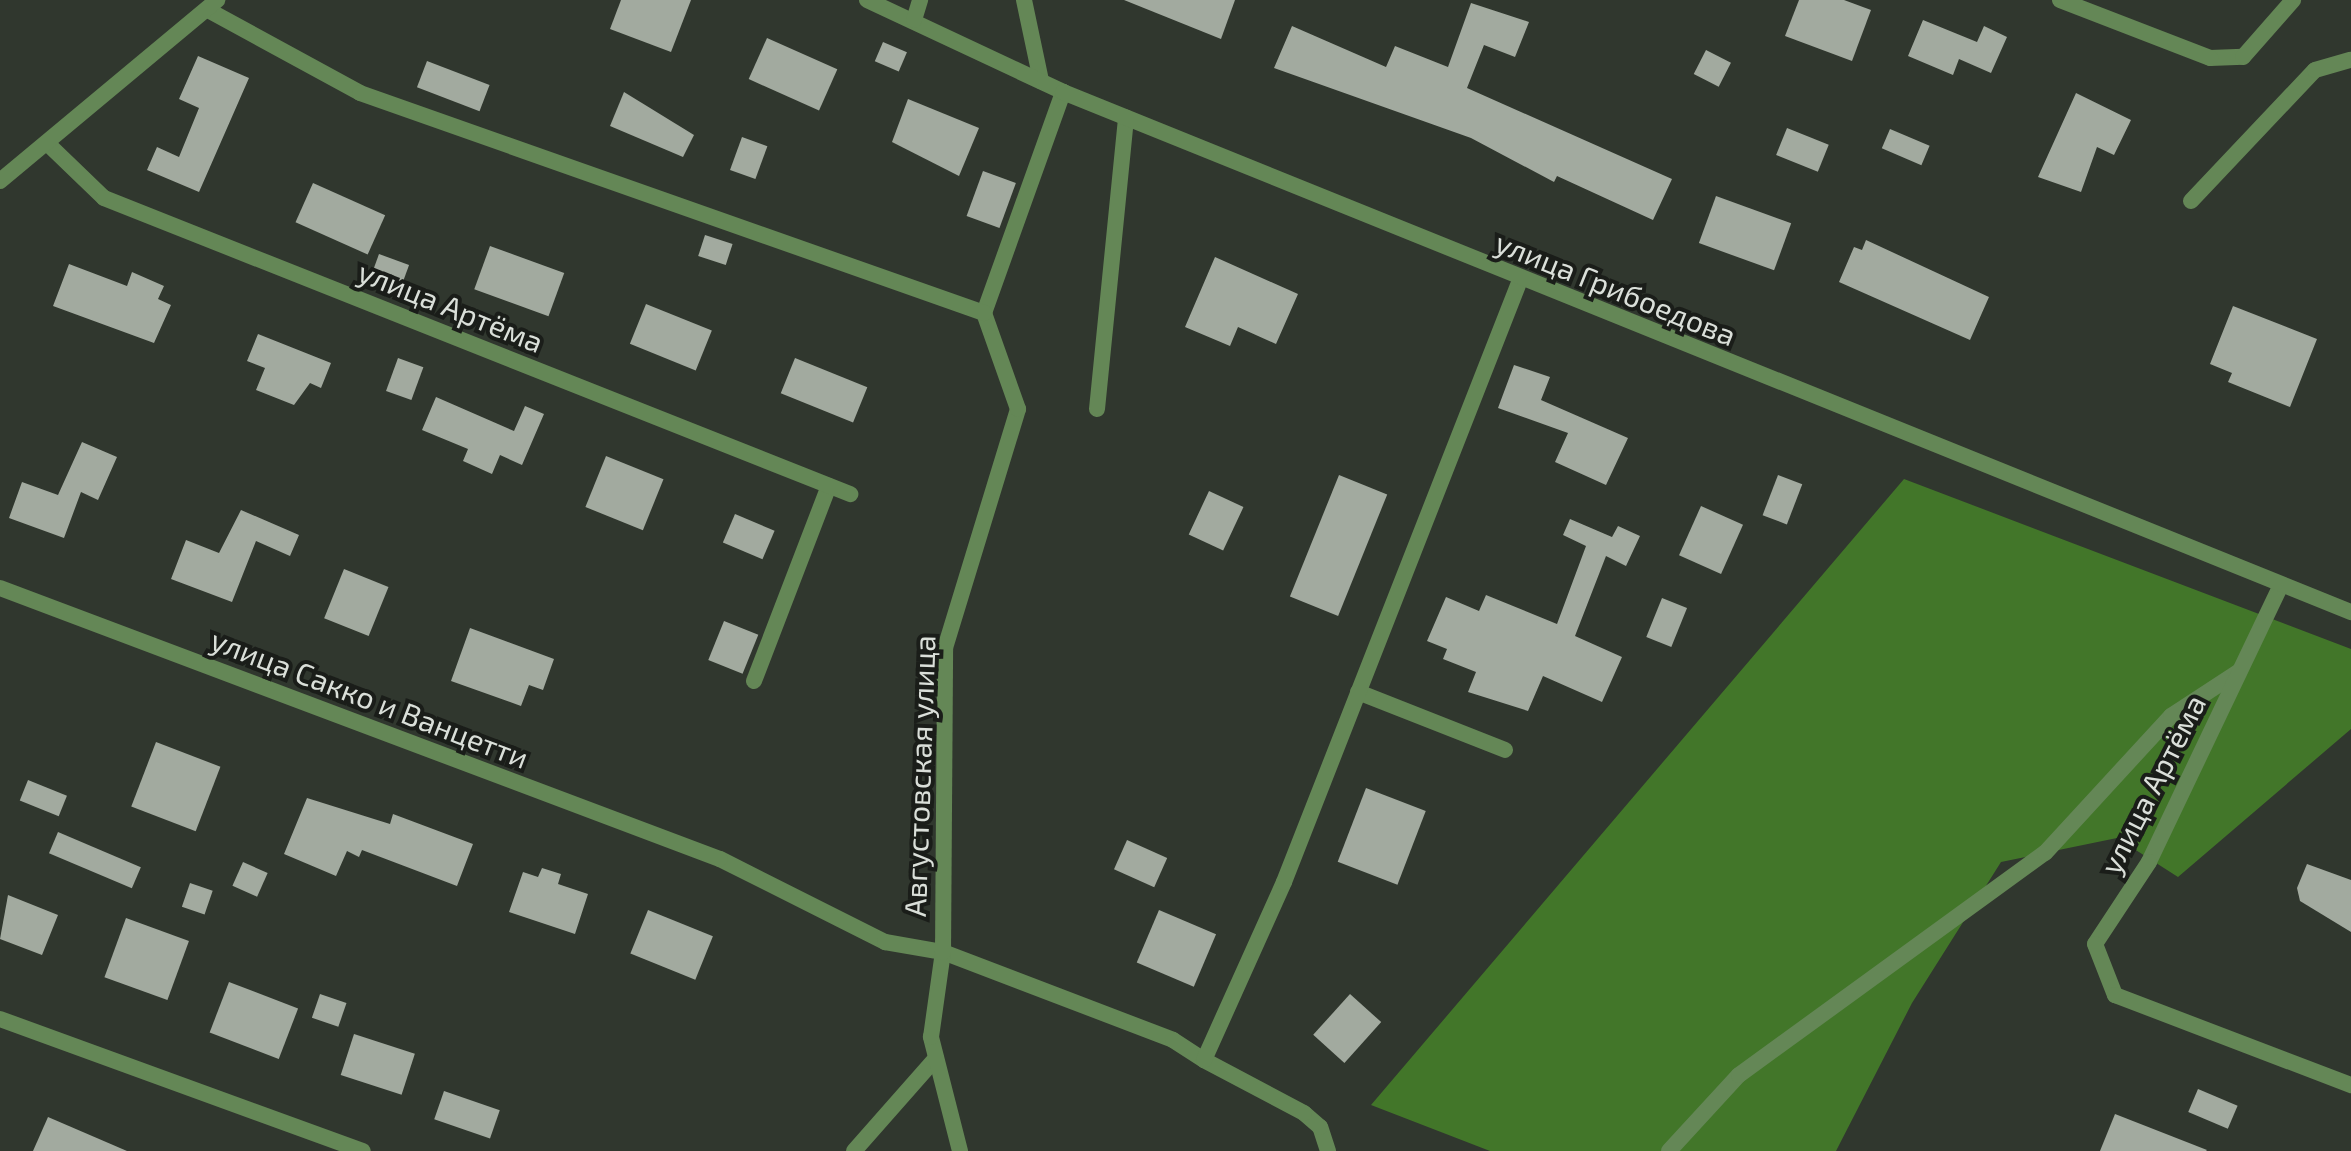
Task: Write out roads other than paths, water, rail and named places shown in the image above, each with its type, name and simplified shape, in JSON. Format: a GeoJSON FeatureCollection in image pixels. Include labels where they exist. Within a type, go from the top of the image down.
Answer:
{"type":"FeatureCollection","features":[{"type":"Feature","properties":{"kind":"street","name":"улица Грибоедова"},"geometry":{"type":"LineString","coordinates":[[867,0],[1063,92],[1520,280],[2351,612]]}},
{"type":"Feature","properties":{"kind":"street"},"geometry":{"type":"LineString","coordinates":[[914,20],[920,0]]}},
{"type":"Feature","properties":{"kind":"street"},"geometry":{"type":"LineString","coordinates":[[1024,0],[1041,81]]}},
{"type":"Feature","properties":{"kind":"street"},"geometry":{"type":"LineString","coordinates":[[2060,0],[2210,58],[2243,57],[2293,0]]}},
{"type":"Feature","properties":{"kind":"street"},"geometry":{"type":"LineString","coordinates":[[0,181],[49,145],[213,5],[360,93],[984,313],[1063,92]]}},
{"type":"Feature","properties":{"kind":"street"},"geometry":{"type":"LineString","coordinates":[[2191,201],[2315,70],[2351,60]]}},
{"type":"Feature","properties":{"kind":"street"},"geometry":{"type":"LineString","coordinates":[[1097,409],[1126,117]]}},
{"type":"Feature","properties":{"kind":"street","name":"улица Артёма"},"geometry":{"type":"LineString","coordinates":[[49,145],[104,198],[850,494]]}},
{"type":"Feature","properties":{"kind":"street"},"geometry":{"type":"LineString","coordinates":[[1204,1060],[1358,692],[1520,280]]}},
{"type":"Feature","properties":{"kind":"street","name":"Августовская улица"},"geometry":{"type":"LineString","coordinates":[[960,1151],[931,1037],[943,952],[945,648],[1018,409],[984,313]]}},
{"type":"Feature","properties":{"kind":"street"},"geometry":{"type":"LineString","coordinates":[[754,681],[829,486]]}},
{"type":"Feature","properties":{"kind":"street","name":"улица Артёма"},"geometry":{"type":"LineString","coordinates":[[2281,585],[2149,862],[2095,944],[2102,973],[2115,995],[2351,1085]]}},
{"type":"Feature","properties":{"kind":"street","name":"улица Сакко и Ванцетти"},"geometry":{"type":"LineString","coordinates":[[0,588],[720,859],[885,942],[943,952],[1173,1040],[1304,1113],[1320,1127],[1328,1151]]}},
{"type":"Feature","properties":{"kind":"street"},"geometry":{"type":"LineString","coordinates":[[1669,1151],[1739,1075],[2045,853],[2171,716],[2238,672]]}},
{"type":"Feature","properties":{"kind":"street"},"geometry":{"type":"LineString","coordinates":[[1358,692],[1505,750]]}},
{"type":"Feature","properties":{"kind":"street"},"geometry":{"type":"LineString","coordinates":[[0,1019],[363,1151]]}},
{"type":"Feature","properties":{"kind":"street"},"geometry":{"type":"LineString","coordinates":[[854,1151],[936,1058]]}}]}
